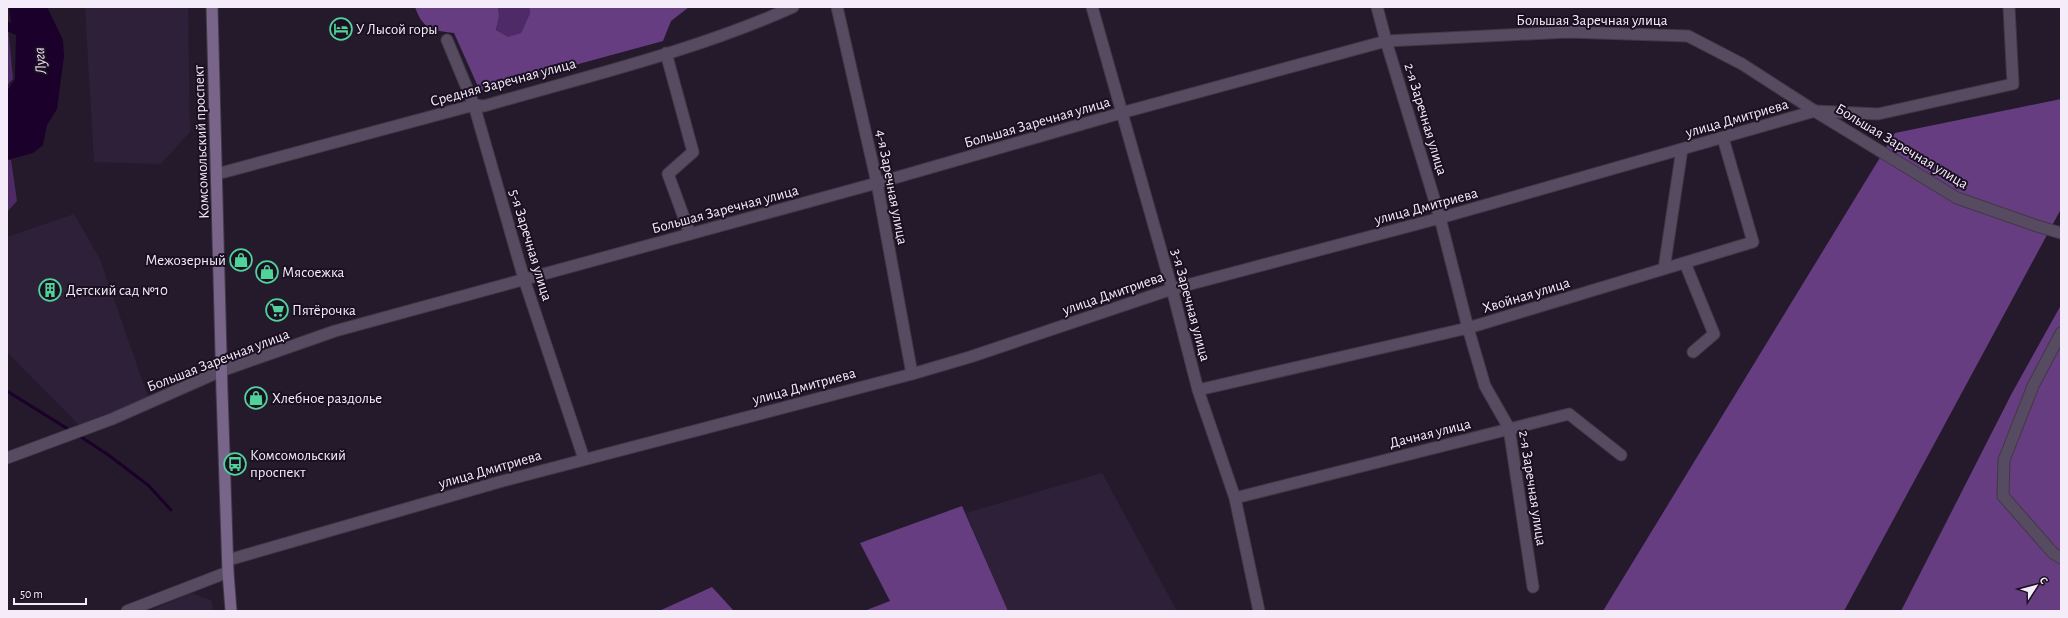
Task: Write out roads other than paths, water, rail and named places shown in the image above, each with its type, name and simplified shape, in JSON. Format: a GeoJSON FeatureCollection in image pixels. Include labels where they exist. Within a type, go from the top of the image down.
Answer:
{"type":"FeatureCollection","features":[{"type":"Feature","properties":{"kind":"main road","name":"Комсомольский проспект"},"geometry":{"type":"LineString","coordinates":[[212,7],[221,371],[228,572],[231,611]]}},
{"type":"Feature","properties":{"kind":"street","name":"Средняя Заречная улица"},"geometry":{"type":"LineString","coordinates":[[217,174],[474,105],[484,106],[666,53],[750,26],[793,7]]}},
{"type":"Feature","properties":{"kind":"street","name":"4-я Заречная улица"},"geometry":{"type":"LineString","coordinates":[[837,7],[877,183],[912,374]]}},
{"type":"Feature","properties":{"kind":"street","name":"3-я Заречная улица"},"geometry":{"type":"LineString","coordinates":[[1092,7],[1172,289],[1198,390],[1235,498],[1259,611]]}},
{"type":"Feature","properties":{"kind":"street","name":"2-я Заречная улица"},"geometry":{"type":"LineString","coordinates":[[1377,7],[1440,218],[1468,328],[1485,386],[1509,428],[1533,587]]}},
{"type":"Feature","properties":{"kind":"street","name":"улица Дмитриева"},"geometry":{"type":"LineString","coordinates":[[228,560],[499,482],[912,374],[970,357],[1172,289],[1440,218],[1815,111],[1878,114],[2013,84],[2009,7]]}},
{"type":"Feature","properties":{"kind":"street","name":"Большая Заречная улица"},"geometry":{"type":"LineString","coordinates":[[7,458],[112,419],[221,371],[335,331],[877,183],[1121,113],[1386,41],[1568,32],[1688,36],[1742,64],[1815,111],[1957,198],[2061,233]]}},
{"type":"Feature","properties":{"kind":"street","name":"5-я Заречная улица"},"geometry":{"type":"LineString","coordinates":[[447,40],[474,105],[524,279],[584,459]]}},
{"type":"Feature","properties":{"kind":"street"},"geometry":{"type":"LineString","coordinates":[[666,53],[693,152],[668,174],[690,234]]}},
{"type":"Feature","properties":{"kind":"street","name":"Хвойная улица"},"geometry":{"type":"LineString","coordinates":[[1198,390],[1468,328],[1753,242],[1723,138]]}},
{"type":"Feature","properties":{"kind":"street"},"geometry":{"type":"LineString","coordinates":[[1664,269],[1682,149]]}},
{"type":"Feature","properties":{"kind":"street"},"geometry":{"type":"LineString","coordinates":[[1685,263],[1714,334],[1693,352]]}},
{"type":"Feature","properties":{"kind":"street"},"geometry":{"type":"LineString","coordinates":[[2061,332],[2033,386],[2004,460],[2003,496],[2053,553],[2061,558]]}},
{"type":"Feature","properties":{"kind":"street","name":"Дачная улица"},"geometry":{"type":"LineString","coordinates":[[1235,498],[1569,414],[1621,455]]}},
{"type":"Feature","properties":{"kind":"street"},"geometry":{"type":"LineString","coordinates":[[127,611],[228,572]]}},
{"type":"Feature","properties":{"kind":"water","name":"Луга"},"geometry":{"type":"Polygon","coordinates":[[[9,7],[47,7],[63,40],[64,56],[57,109],[47,125],[43,145],[33,153],[7,160],[7,91],[15,79],[16,35],[7,31],[7,22],[11,22],[9,7]]]}},
{"type":"Feature","properties":{"kind":"waterway"},"geometry":{"type":"LineString","coordinates":[[7,391],[71,431]]}},
{"type":"Feature","properties":{"kind":"waterway"},"geometry":{"type":"LineString","coordinates":[[78,435],[107,454],[148,485],[171,510]]}},
{"type":"Feature","properties":{"kind":"place","name":"У Лысой горы"},"geometry":{"type":"Point","coordinates":[341,29]}},
{"type":"Feature","properties":{"kind":"place","name":"Межозерный"},"geometry":{"type":"Point","coordinates":[241,260]}},
{"type":"Feature","properties":{"kind":"place","name":"Мясоежка"},"geometry":{"type":"Point","coordinates":[267,272]}},
{"type":"Feature","properties":{"kind":"place","name":"Детский сад №10"},"geometry":{"type":"Point","coordinates":[50,290]}},
{"type":"Feature","properties":{"kind":"place","name":"Пятёрочка"},"geometry":{"type":"Point","coordinates":[277,310]}},
{"type":"Feature","properties":{"kind":"place","name":"Хлебное раздолье"},"geometry":{"type":"Point","coordinates":[256,398]}},
{"type":"Feature","properties":{"kind":"place","name":"Комсомольский проспект"},"geometry":{"type":"Point","coordinates":[235,464]}}]}
